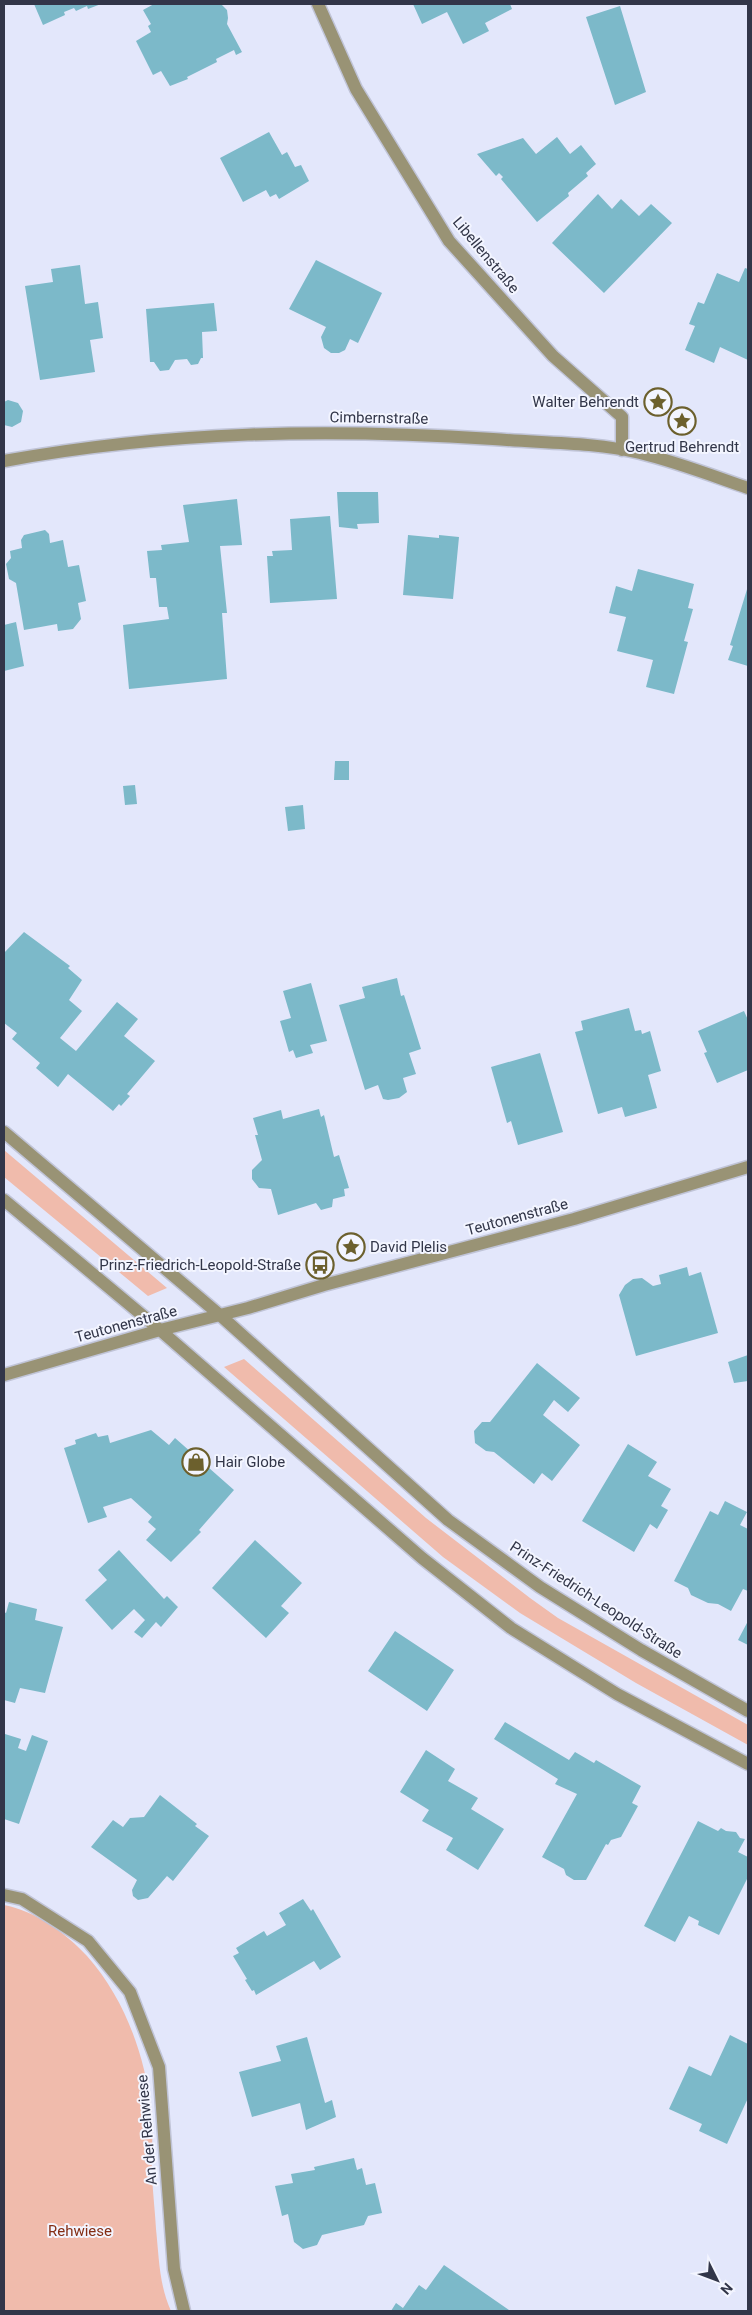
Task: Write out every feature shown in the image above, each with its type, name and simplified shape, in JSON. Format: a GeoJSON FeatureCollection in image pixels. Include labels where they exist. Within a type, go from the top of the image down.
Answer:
{"type":"FeatureCollection","features":[{"type":"Feature","properties":{"kind":"street","name":"Libellenstraße"},"geometry":{"type":"LineString","coordinates":[[318,4],[356,89],[449,241],[554,356],[622,417],[622,450]]}},
{"type":"Feature","properties":{"kind":"street","name":"Cimbernstraße"},"geometry":{"type":"LineString","coordinates":[[4,461],[66,450],[140,441],[292,433],[397,433],[565,444],[622,450],[640,453],[748,488]]}},
{"type":"Feature","properties":{"kind":"street","name":"Prinz-Friedrich-Leopold-Straße"},"geometry":{"type":"LineString","coordinates":[[4,1132],[221,1316],[448,1520],[540,1587],[641,1650],[748,1711]]}},
{"type":"Feature","properties":{"kind":"street","name":"Teutonenstraße"},"geometry":{"type":"LineString","coordinates":[[4,1375],[160,1330],[221,1316],[324,1285],[574,1219],[748,1167]]}},
{"type":"Feature","properties":{"kind":"street"},"geometry":{"type":"LineString","coordinates":[[4,1200],[160,1330],[422,1558],[511,1628],[617,1694],[748,1764]]}},
{"type":"Feature","properties":{"kind":"street","name":"An der Rehwiese"},"geometry":{"type":"LineString","coordinates":[[4,1895],[22,1899],[88,1940],[130,1992],[158,2067],[174,2269],[184,2311]]}},
{"type":"Feature","properties":{"kind":"green space"},"geometry":{"type":"Polygon","coordinates":[[[4,1150],[167,1288],[148,1296],[4,1177],[4,1150]]]}},
{"type":"Feature","properties":{"kind":"green space"},"geometry":{"type":"Polygon","coordinates":[[[244,1359],[426,1518],[530,1598],[558,1618],[748,1725],[748,1745],[636,1683],[520,1613],[443,1557],[224,1367],[244,1359]]]}},
{"type":"Feature","properties":{"kind":"green space","name":"Rehwiese"},"geometry":{"type":"Polygon","coordinates":[[[4,1905],[27,1912],[49,1924],[79,1947],[112,1990],[130,2027],[148,2087],[151,2108],[152,2176],[159,2260],[164,2291],[171,2311],[4,2311],[4,1905]]]}},
{"type":"Feature","properties":{"kind":"building"},"geometry":{"type":"Polygon","coordinates":[[[34,4],[101,4],[88,9],[87,6],[76,11],[74,8],[64,12],[65,15],[43,25],[34,4]]]}},
{"type":"Feature","properties":{"kind":"building"},"geometry":{"type":"Polygon","coordinates":[[[154,4],[221,4],[227,10],[227,24],[242,52],[236,55],[234,50],[216,59],[217,62],[187,77],[188,79],[170,86],[161,71],[153,75],[136,41],[151,32],[148,26],[151,24],[143,10],[154,4]]]}},
{"type":"Feature","properties":{"kind":"building"},"geometry":{"type":"Polygon","coordinates":[[[413,4],[510,4],[512,9],[485,23],[489,31],[463,44],[447,12],[422,24],[413,4]]]}},
{"type":"Feature","properties":{"kind":"building"},"geometry":{"type":"Polygon","coordinates":[[[620,6],[646,92],[615,105],[586,17],[620,6]]]}},
{"type":"Feature","properties":{"kind":"building"},"geometry":{"type":"Polygon","coordinates":[[[269,132],[282,155],[287,152],[295,167],[301,165],[309,181],[279,199],[276,194],[270,197],[266,190],[243,202],[220,158],[269,132]]]}},
{"type":"Feature","properties":{"kind":"building"},"geometry":{"type":"Polygon","coordinates":[[[557,137],[570,154],[581,145],[596,164],[586,173],[588,176],[568,193],[569,196],[537,222],[501,179],[503,177],[499,173],[496,176],[477,154],[523,138],[536,154],[557,137]]]}},
{"type":"Feature","properties":{"kind":"building"},"geometry":{"type":"Polygon","coordinates":[[[598,194],[612,209],[621,199],[639,216],[651,204],[672,223],[604,293],[552,243],[598,194]]]}},
{"type":"Feature","properties":{"kind":"building"},"geometry":{"type":"Polygon","coordinates":[[[316,260],[382,293],[358,343],[350,339],[345,350],[339,353],[331,353],[324,348],[321,337],[326,327],[289,309],[316,260]]]}},
{"type":"Feature","properties":{"kind":"building"},"geometry":{"type":"Polygon","coordinates":[[[80,265],[85,304],[98,302],[103,338],[90,340],[95,372],[40,380],[25,286],[53,282],[51,269],[80,265]]]}},
{"type":"Feature","properties":{"kind":"building"},"geometry":{"type":"Polygon","coordinates":[[[745,268],[748,269],[748,360],[720,347],[714,363],[685,350],[695,326],[689,324],[698,302],[704,304],[717,273],[739,282],[745,268]]]}},
{"type":"Feature","properties":{"kind":"building"},"geometry":{"type":"Polygon","coordinates":[[[214,303],[217,331],[202,332],[203,358],[201,358],[198,364],[191,365],[187,359],[175,360],[169,370],[160,371],[154,362],[150,362],[146,309],[214,303]]]}},
{"type":"Feature","properties":{"kind":"building"},"geometry":{"type":"Polygon","coordinates":[[[8,400],[18,403],[23,411],[21,422],[12,427],[4,425],[4,402],[8,400]]]}},
{"type":"Feature","properties":{"kind":"building"},"geometry":{"type":"Polygon","coordinates":[[[337,492],[378,492],[379,523],[357,524],[358,529],[339,527],[337,492]]]}},
{"type":"Feature","properties":{"kind":"building"},"geometry":{"type":"Polygon","coordinates":[[[237,499],[242,545],[220,546],[227,613],[222,613],[227,679],[129,689],[123,625],[169,619],[167,607],[159,607],[156,578],[150,578],[147,551],[162,550],[161,545],[189,542],[183,505],[237,499]]]}},
{"type":"Feature","properties":{"kind":"building"},"geometry":{"type":"Polygon","coordinates":[[[330,516],[337,599],[270,603],[267,556],[273,556],[272,551],[292,550],[290,519],[330,516]]]}},
{"type":"Feature","properties":{"kind":"building"},"geometry":{"type":"Polygon","coordinates":[[[45,530],[49,534],[50,543],[63,540],[68,567],[79,565],[86,601],[78,603],[81,619],[73,629],[58,631],[57,624],[24,630],[16,583],[9,579],[6,564],[11,558],[10,551],[22,548],[21,540],[24,535],[45,530]]]}},
{"type":"Feature","properties":{"kind":"building"},"geometry":{"type":"Polygon","coordinates":[[[408,535],[439,538],[439,535],[459,537],[453,599],[403,595],[408,535]]]}},
{"type":"Feature","properties":{"kind":"building"},"geometry":{"type":"Polygon","coordinates":[[[638,569],[694,584],[688,608],[693,609],[684,641],[688,642],[674,694],[646,687],[653,660],[617,651],[626,617],[609,613],[616,586],[632,591],[638,569]]]}},
{"type":"Feature","properties":{"kind":"building"},"geometry":{"type":"Polygon","coordinates":[[[748,586],[748,666],[728,660],[733,646],[730,645],[748,586]]]}},
{"type":"Feature","properties":{"kind":"building"},"geometry":{"type":"Polygon","coordinates":[[[16,622],[24,666],[4,671],[4,625],[16,622]]]}},
{"type":"Feature","properties":{"kind":"building"},"geometry":{"type":"Polygon","coordinates":[[[335,761],[349,761],[349,780],[334,780],[335,761]]]}},
{"type":"Feature","properties":{"kind":"building"},"geometry":{"type":"Polygon","coordinates":[[[135,785],[137,804],[125,805],[123,786],[135,785]]]}},
{"type":"Feature","properties":{"kind":"building"},"geometry":{"type":"Polygon","coordinates":[[[303,805],[305,829],[288,831],[285,807],[303,805]]]}},
{"type":"Feature","properties":{"kind":"building"},"geometry":{"type":"Polygon","coordinates":[[[24,932],[70,966],[68,968],[82,980],[69,1000],[82,1011],[60,1038],[76,1051],[117,1002],[138,1019],[124,1036],[155,1061],[127,1094],[130,1096],[121,1106],[119,1104],[113,1111],[68,1074],[58,1087],[36,1068],[40,1063],[12,1039],[17,1033],[4,1023],[4,953],[24,932]]]}},
{"type":"Feature","properties":{"kind":"building"},"geometry":{"type":"Polygon","coordinates":[[[397,978],[401,996],[404,995],[421,1049],[409,1053],[416,1074],[403,1078],[407,1092],[399,1098],[388,1100],[383,1099],[378,1085],[365,1090],[339,1005],[365,998],[362,987],[397,978]]]}},
{"type":"Feature","properties":{"kind":"building"},"geometry":{"type":"Polygon","coordinates":[[[311,983],[327,1041],[310,1045],[313,1053],[296,1058],[293,1050],[289,1052],[280,1021],[291,1018],[283,991],[311,983]]]}},
{"type":"Feature","properties":{"kind":"building"},"geometry":{"type":"Polygon","coordinates":[[[629,1008],[635,1031],[641,1030],[642,1034],[650,1031],[661,1071],[648,1075],[657,1108],[625,1117],[622,1107],[598,1114],[575,1032],[583,1030],[581,1021],[629,1008]]]}},
{"type":"Feature","properties":{"kind":"building"},"geometry":{"type":"Polygon","coordinates":[[[744,1011],[748,1020],[748,1070],[717,1083],[704,1053],[707,1052],[698,1031],[744,1011]]]}},
{"type":"Feature","properties":{"kind":"building"},"geometry":{"type":"Polygon","coordinates":[[[540,1053],[563,1132],[518,1145],[511,1121],[507,1123],[491,1067],[540,1053]]]}},
{"type":"Feature","properties":{"kind":"building"},"geometry":{"type":"Polygon","coordinates":[[[319,1109],[321,1117],[324,1115],[334,1157],[339,1155],[349,1188],[344,1189],[345,1196],[333,1199],[332,1207],[321,1210],[316,1203],[278,1215],[271,1189],[259,1188],[252,1179],[252,1170],[262,1160],[255,1135],[258,1135],[253,1118],[281,1110],[283,1119],[319,1109]]]}},
{"type":"Feature","properties":{"kind":"building"},"geometry":{"type":"Polygon","coordinates":[[[687,1267],[689,1276],[701,1272],[718,1333],[636,1356],[619,1295],[625,1285],[633,1279],[642,1278],[653,1286],[661,1284],[659,1275],[687,1267]]]}},
{"type":"Feature","properties":{"kind":"building"},"geometry":{"type":"Polygon","coordinates":[[[748,1355],[748,1381],[734,1383],[728,1362],[748,1355]]]}},
{"type":"Feature","properties":{"kind":"building"},"geometry":{"type":"Polygon","coordinates":[[[537,1363],[580,1398],[568,1412],[554,1400],[543,1415],[580,1445],[552,1481],[542,1473],[534,1484],[494,1452],[486,1451],[475,1443],[474,1431],[482,1422],[490,1422],[537,1363]]]}},
{"type":"Feature","properties":{"kind":"building"},"geometry":{"type":"Polygon","coordinates":[[[151,1430],[169,1445],[175,1438],[234,1490],[199,1530],[201,1532],[171,1562],[146,1540],[156,1529],[148,1522],[152,1517],[131,1498],[103,1507],[107,1517],[88,1523],[64,1448],[76,1444],[75,1440],[96,1433],[98,1437],[108,1435],[110,1443],[151,1430]]]}},
{"type":"Feature","properties":{"kind":"building"},"geometry":{"type":"Polygon","coordinates":[[[628,1444],[657,1462],[648,1476],[671,1489],[661,1506],[668,1510],[657,1529],[650,1524],[634,1552],[582,1521],[628,1444]]]}},
{"type":"Feature","properties":{"kind":"building"},"geometry":{"type":"Polygon","coordinates":[[[725,1501],[747,1512],[740,1525],[748,1529],[748,1591],[743,1589],[731,1611],[718,1604],[708,1603],[691,1595],[688,1588],[674,1581],[710,1511],[718,1515],[725,1501]]]}},
{"type":"Feature","properties":{"kind":"building"},"geometry":{"type":"Polygon","coordinates":[[[255,1540],[302,1583],[281,1606],[289,1613],[266,1638],[212,1588],[255,1540]]]}},
{"type":"Feature","properties":{"kind":"building"},"geometry":{"type":"Polygon","coordinates":[[[119,1550],[164,1599],[167,1596],[178,1607],[161,1627],[156,1622],[142,1638],[134,1632],[145,1620],[134,1609],[112,1630],[85,1600],[107,1580],[98,1570],[119,1550]]]}},
{"type":"Feature","properties":{"kind":"building"},"geometry":{"type":"Polygon","coordinates":[[[9,1602],[37,1609],[35,1620],[63,1627],[45,1693],[20,1688],[15,1703],[4,1700],[4,1612],[6,1613],[9,1602]]]}},
{"type":"Feature","properties":{"kind":"building"},"geometry":{"type":"Polygon","coordinates":[[[748,1621],[748,1645],[738,1640],[748,1621]]]}},
{"type":"Feature","properties":{"kind":"building"},"geometry":{"type":"Polygon","coordinates":[[[395,1631],[454,1670],[427,1711],[368,1671],[395,1631]]]}},
{"type":"Feature","properties":{"kind":"building"},"geometry":{"type":"Polygon","coordinates":[[[505,1722],[569,1760],[575,1752],[594,1763],[596,1760],[641,1786],[632,1803],[638,1806],[621,1837],[611,1840],[608,1845],[606,1844],[586,1880],[574,1880],[566,1875],[564,1869],[542,1857],[577,1794],[555,1784],[558,1779],[494,1739],[505,1722]]]}},
{"type":"Feature","properties":{"kind":"building"},"geometry":{"type":"Polygon","coordinates":[[[5,1734],[21,1739],[18,1748],[26,1751],[32,1735],[48,1741],[19,1824],[4,1819],[5,1734]]]}},
{"type":"Feature","properties":{"kind":"building"},"geometry":{"type":"Polygon","coordinates":[[[426,1750],[455,1769],[448,1781],[478,1798],[471,1809],[504,1829],[478,1870],[446,1850],[453,1838],[422,1821],[429,1810],[400,1792],[426,1750]]]}},
{"type":"Feature","properties":{"kind":"building"},"geometry":{"type":"Polygon","coordinates":[[[160,1795],[197,1824],[195,1826],[209,1836],[173,1881],[167,1876],[148,1898],[138,1900],[133,1896],[132,1890],[137,1880],[91,1847],[113,1820],[123,1827],[130,1818],[144,1817],[160,1795]]]}},
{"type":"Feature","properties":{"kind":"building"},"geometry":{"type":"Polygon","coordinates":[[[698,1821],[718,1831],[721,1828],[726,1831],[736,1832],[740,1838],[745,1839],[738,1852],[748,1857],[748,1877],[719,1935],[698,1925],[699,1921],[689,1916],[675,1942],[644,1926],[698,1821]]]}},
{"type":"Feature","properties":{"kind":"building"},"geometry":{"type":"Polygon","coordinates":[[[303,1899],[311,1911],[313,1909],[341,1957],[320,1970],[314,1961],[256,1995],[245,1980],[247,1979],[233,1956],[239,1953],[236,1948],[264,1931],[267,1936],[286,1925],[279,1913],[303,1899]]]}},
{"type":"Feature","properties":{"kind":"building"},"geometry":{"type":"Polygon","coordinates":[[[730,2035],[748,2044],[748,2098],[727,2144],[699,2131],[702,2124],[669,2109],[689,2066],[711,2076],[730,2035]]]}},
{"type":"Feature","properties":{"kind":"building"},"geometry":{"type":"Polygon","coordinates":[[[307,2037],[325,2103],[332,2100],[336,2117],[306,2130],[300,2103],[252,2117],[239,2072],[281,2061],[276,2046],[307,2037]]]}},
{"type":"Feature","properties":{"kind":"building"},"geometry":{"type":"Polygon","coordinates":[[[354,2158],[357,2170],[362,2168],[366,2185],[375,2183],[382,2213],[368,2216],[364,2225],[322,2235],[317,2245],[303,2249],[294,2242],[288,2214],[282,2216],[275,2186],[293,2183],[291,2174],[315,2170],[314,2167],[354,2158]]]}},
{"type":"Feature","properties":{"kind":"building"},"geometry":{"type":"Polygon","coordinates":[[[444,2265],[509,2311],[391,2311],[396,2303],[403,2308],[419,2285],[426,2290],[444,2265]]]}},
{"type":"Feature","properties":{"kind":"place","name":"Walter Behrendt"},"geometry":{"type":"Point","coordinates":[658,402]}},
{"type":"Feature","properties":{"kind":"place","name":"Gertrud Behrendt"},"geometry":{"type":"Point","coordinates":[682,421]}},
{"type":"Feature","properties":{"kind":"place","name":"David Plelis"},"geometry":{"type":"Point","coordinates":[351,1247]}},
{"type":"Feature","properties":{"kind":"place","name":"Prinz-Friedrich-Leopold-Straße"},"geometry":{"type":"Point","coordinates":[320,1265]}},
{"type":"Feature","properties":{"kind":"place","name":"Hair Globe"},"geometry":{"type":"Point","coordinates":[196,1462]}}]}
